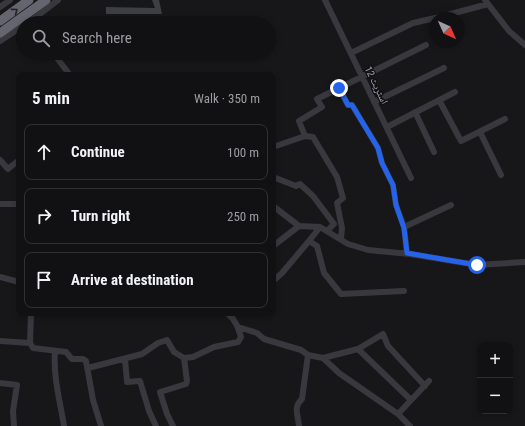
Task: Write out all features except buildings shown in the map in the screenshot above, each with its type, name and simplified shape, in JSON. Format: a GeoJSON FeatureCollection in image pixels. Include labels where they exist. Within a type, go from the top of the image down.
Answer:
{"type":"FeatureCollection","features":[{"type":"Feature","properties":{"kind":"highway"},"geometry":{"type":"LineString","coordinates":[[0,21],[29,0]]}},
{"type":"Feature","properties":{"kind":"highway"},"geometry":{"type":"LineString","coordinates":[[24,16],[46,0]]}},
{"type":"Feature","properties":{"kind":"highway"},"geometry":{"type":"LineString","coordinates":[[0,33],[16,22]]}},
{"type":"Feature","properties":{"kind":"street"},"geometry":{"type":"LineString","coordinates":[[0,7],[10,0]]}},
{"type":"Feature","properties":{"kind":"street"},"geometry":{"type":"LineString","coordinates":[[37,16],[58,0]]}},
{"type":"Feature","properties":{"kind":"street","name":"اسٹریٹ 12"},"geometry":{"type":"LineString","coordinates":[[325,0],[412,178]]}},
{"type":"Feature","properties":{"kind":"street"},"geometry":{"type":"LineString","coordinates":[[455,12],[487,2],[509,31],[525,46]]}},
{"type":"Feature","properties":{"kind":"street"},"geometry":{"type":"LineString","coordinates":[[351,53],[413,23],[429,20]]}},
{"type":"Feature","properties":{"kind":"street"},"geometry":{"type":"LineString","coordinates":[[0,41],[16,31]]}},
{"type":"Feature","properties":{"kind":"street"},"geometry":{"type":"LineString","coordinates":[[305,136],[299,121],[322,107],[317,99],[426,45]]}},
{"type":"Feature","properties":{"kind":"street"},"geometry":{"type":"LineString","coordinates":[[58,60],[68,72]]}},
{"type":"Feature","properties":{"kind":"street"},"geometry":{"type":"LineString","coordinates":[[374,102],[444,68]]}},
{"type":"Feature","properties":{"kind":"street"},"geometry":{"type":"LineString","coordinates":[[339,88],[348,105],[352,105],[378,148],[382,163],[393,185],[396,205],[404,228],[407,253]]}},
{"type":"Feature","properties":{"kind":"street"},"geometry":{"type":"LineString","coordinates":[[387,126],[455,92]]}},
{"type":"Feature","properties":{"kind":"street"},"geometry":{"type":"LineString","coordinates":[[439,100],[459,140],[463,141],[505,119]]}},
{"type":"Feature","properties":{"kind":"street"},"geometry":{"type":"LineString","coordinates":[[415,112],[434,152]]}},
{"type":"Feature","properties":{"kind":"street"},"geometry":{"type":"LineString","coordinates":[[480,132],[500,175]]}},
{"type":"Feature","properties":{"kind":"street"},"geometry":{"type":"LineString","coordinates":[[276,146],[305,136],[313,137],[337,177],[343,198],[337,203],[342,228],[341,239]]}},
{"type":"Feature","properties":{"kind":"street"},"geometry":{"type":"LineString","coordinates":[[0,160],[8,169],[16,162]]}},
{"type":"Feature","properties":{"kind":"street"},"geometry":{"type":"LineString","coordinates":[[276,178],[296,186],[300,184],[313,196],[334,224],[328,230]]}},
{"type":"Feature","properties":{"kind":"street"},"geometry":{"type":"LineString","coordinates":[[0,204],[16,204]]}},
{"type":"Feature","properties":{"kind":"street"},"geometry":{"type":"LineString","coordinates":[[404,228],[451,205]]}},
{"type":"Feature","properties":{"kind":"street"},"geometry":{"type":"LineString","coordinates":[[276,208],[300,226],[320,227],[328,230],[348,244],[368,250],[407,253],[477,265],[525,262]]}},
{"type":"Feature","properties":{"kind":"street"},"geometry":{"type":"LineString","coordinates":[[276,244],[300,226]]}},
{"type":"Feature","properties":{"kind":"street"},"geometry":{"type":"LineString","coordinates":[[276,278],[320,227]]}},
{"type":"Feature","properties":{"kind":"street"},"geometry":{"type":"LineString","coordinates":[[309,241],[317,246],[324,273],[341,294],[404,291]]}},
{"type":"Feature","properties":{"kind":"street"},"geometry":{"type":"LineString","coordinates":[[0,277],[16,281]]}},
{"type":"Feature","properties":{"kind":"street"},"geometry":{"type":"LineString","coordinates":[[31,316],[30,343],[33,348],[68,353],[72,359],[83,359],[86,361],[93,400],[101,426]]}},
{"type":"Feature","properties":{"kind":"street"},"geometry":{"type":"LineString","coordinates":[[88,368],[142,354],[158,343],[168,340],[174,352],[184,358],[192,357],[214,347],[238,342],[241,337],[238,327],[231,316]]}},
{"type":"Feature","properties":{"kind":"street"},"geometry":{"type":"LineString","coordinates":[[238,327],[257,333],[264,339],[301,350],[308,355],[324,358],[358,349],[383,334],[388,346],[427,384],[398,414]]}},
{"type":"Feature","properties":{"kind":"street"},"geometry":{"type":"LineString","coordinates":[[0,342],[30,343]]}},
{"type":"Feature","properties":{"kind":"street"},"geometry":{"type":"LineString","coordinates":[[358,349],[411,400]]}},
{"type":"Feature","properties":{"kind":"street"},"geometry":{"type":"LineString","coordinates":[[55,351],[54,366],[56,388],[64,426]]}},
{"type":"Feature","properties":{"kind":"street"},"geometry":{"type":"LineString","coordinates":[[299,426],[296,411],[298,402],[302,399],[308,355]]}},
{"type":"Feature","properties":{"kind":"street"},"geometry":{"type":"LineString","coordinates":[[173,426],[167,414],[160,392],[186,384],[187,381],[184,358]]}},
{"type":"Feature","properties":{"kind":"street"},"geometry":{"type":"LineString","coordinates":[[324,358],[339,373],[398,414],[410,426]]}},
{"type":"Feature","properties":{"kind":"street"},"geometry":{"type":"LineString","coordinates":[[125,359],[127,382],[140,381],[149,411],[156,426]]}},
{"type":"Feature","properties":{"kind":"street"},"geometry":{"type":"LineString","coordinates":[[0,383],[17,385],[13,411],[14,426]]}},
{"type":"Feature","properties":{"kind":"route"},"geometry":{"type":"LineString","coordinates":[[339,88],[348,105],[352,105],[378,148],[382,163],[393,185],[396,205],[404,228],[407,253],[477,265]]}}]}
